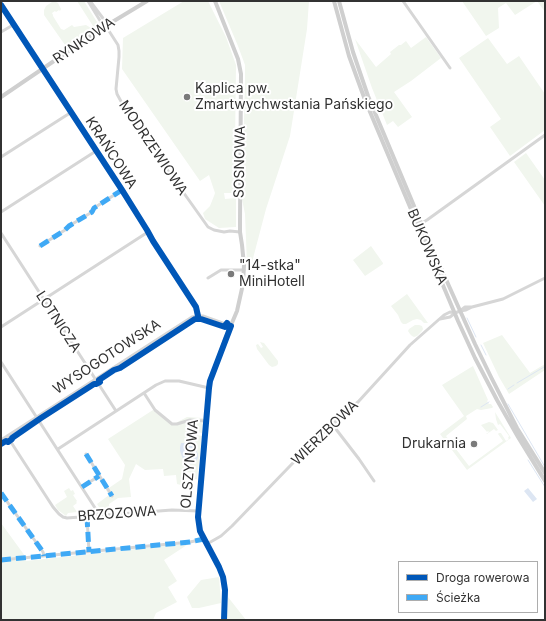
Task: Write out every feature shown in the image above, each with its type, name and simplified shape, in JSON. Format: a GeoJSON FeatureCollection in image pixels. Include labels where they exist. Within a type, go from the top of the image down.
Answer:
{"type":"FeatureCollection","features":[{"type":"Feature","properties":{"kind":"main road","name":"RYNKOWA"},"geometry":{"type":"LineString","coordinates":[[1,97],[106,26],[148,1]]}},
{"type":"Feature","properties":{"kind":"main road","name":"SOSNOWA"},"geometry":{"type":"LineString","coordinates":[[214,1],[240,67],[240,232],[244,270],[243,287],[239,305],[231,326]]}},
{"type":"Feature","properties":{"kind":"main road","name":"BUKOWSKA"},"geometry":{"type":"LineString","coordinates":[[334,1],[347,48],[365,100],[458,321],[478,364],[503,411],[545,481]]}},
{"type":"Feature","properties":{"kind":"main road","name":"BUKOWSKA"},"geometry":{"type":"LineString","coordinates":[[339,1],[353,52],[368,96],[422,223],[475,344],[504,403],[545,473]]}},
{"type":"Feature","properties":{"kind":"main road","name":"OLSZYNOWA"},"geometry":{"type":"LineString","coordinates":[[224,620],[225,586],[223,577],[199,527],[198,511],[209,388],[212,375],[231,326]]}},
{"type":"Feature","properties":{"kind":"street"},"geometry":{"type":"LineString","coordinates":[[89,1],[106,26]]}},
{"type":"Feature","properties":{"kind":"street"},"geometry":{"type":"LineString","coordinates":[[402,1],[450,68]]}},
{"type":"Feature","properties":{"kind":"street","name":"KRAŃCOWA"},"geometry":{"type":"LineString","coordinates":[[1,5],[70,113],[122,190],[196,307],[198,316]]}},
{"type":"Feature","properties":{"kind":"street"},"geometry":{"type":"LineString","coordinates":[[1,32],[14,24]]}},
{"type":"Feature","properties":{"kind":"street","name":"MODRZEWIOWA"},"geometry":{"type":"LineString","coordinates":[[106,26],[115,40],[119,51],[116,89],[120,101],[208,227],[224,232],[240,232]]}},
{"type":"Feature","properties":{"kind":"street"},"geometry":{"type":"LineString","coordinates":[[1,157],[70,113]]}},
{"type":"Feature","properties":{"kind":"street"},"geometry":{"type":"LineString","coordinates":[[422,223],[545,135]]}},
{"type":"Feature","properties":{"kind":"street"},"geometry":{"type":"LineString","coordinates":[[1,212],[96,151]]}},
{"type":"Feature","properties":{"kind":"street"},"geometry":{"type":"LineString","coordinates":[[40,246],[92,212],[94,208],[122,190]]}},
{"type":"Feature","properties":{"kind":"street"},"geometry":{"type":"LineString","coordinates":[[1,327],[148,232]]}},
{"type":"Feature","properties":{"kind":"street","name":"LOTNICZA"},"geometry":{"type":"LineString","coordinates":[[1,233],[116,411]]}},
{"type":"Feature","properties":{"kind":"street"},"geometry":{"type":"LineString","coordinates":[[208,278],[221,270],[244,270]]}},
{"type":"Feature","properties":{"kind":"street","name":"WIERZBOWA"},"geometry":{"type":"LineString","coordinates":[[440,319],[450,317],[465,307],[472,307],[507,297],[545,278]]}},
{"type":"Feature","properties":{"kind":"street","name":"WIERZBOWA"},"geometry":{"type":"LineString","coordinates":[[207,544],[232,526],[318,437],[358,402],[410,345],[440,319],[450,312],[455,313]]}},
{"type":"Feature","properties":{"kind":"street"},"geometry":{"type":"LineString","coordinates":[[198,316],[231,326]]}},
{"type":"Feature","properties":{"kind":"street","name":"WYSOGOTOWSKA"},"geometry":{"type":"LineString","coordinates":[[1,440],[187,320],[198,316]]}},
{"type":"Feature","properties":{"kind":"street"},"geometry":{"type":"LineString","coordinates":[[450,317],[458,321]]}},
{"type":"Feature","properties":{"kind":"street"},"geometry":{"type":"LineString","coordinates":[[1,362],[58,449],[98,512],[99,516]]}},
{"type":"Feature","properties":{"kind":"street"},"geometry":{"type":"LineString","coordinates":[[58,449],[156,385],[165,381],[179,381],[209,388]]}},
{"type":"Feature","properties":{"kind":"street"},"geometry":{"type":"LineString","coordinates":[[144,393],[155,410],[172,424],[190,420],[206,421]]}},
{"type":"Feature","properties":{"kind":"street"},"geometry":{"type":"LineString","coordinates":[[332,424],[374,481]]}},
{"type":"Feature","properties":{"kind":"street","name":"BRZOZOWA"},"geometry":{"type":"LineString","coordinates":[[7,436],[56,511],[67,518],[172,510],[198,511]]}},
{"type":"Feature","properties":{"kind":"street"},"geometry":{"type":"LineString","coordinates":[[86,454],[112,496]]}},
{"type":"Feature","properties":{"kind":"street"},"geometry":{"type":"LineString","coordinates":[[82,487],[99,476]]}},
{"type":"Feature","properties":{"kind":"street"},"geometry":{"type":"LineString","coordinates":[[1,493],[43,552],[44,556]]}},
{"type":"Feature","properties":{"kind":"street"},"geometry":{"type":"LineString","coordinates":[[87,517],[90,552]]}},
{"type":"Feature","properties":{"kind":"street"},"geometry":{"type":"LineString","coordinates":[[1,560],[190,542],[204,539]]}},
{"type":"Feature","properties":{"kind":"shaded area"},"geometry":{"type":"Polygon","coordinates":[[[77,1],[84,1],[97,22],[97,27],[70,45],[65,45],[44,15],[44,10],[46,6],[52,2],[56,2],[61,9],[60,11],[55,11],[52,13],[61,29],[64,30],[72,25],[74,27],[86,25],[91,28],[93,26],[77,1]]]}},
{"type":"Feature","properties":{"kind":"shaded area"},"geometry":{"type":"Polygon","coordinates":[[[184,1],[208,1],[226,37],[236,65],[236,193],[224,193],[225,199],[236,198],[236,227],[219,228],[205,219],[203,213],[210,206],[215,193],[209,175],[200,181],[122,69],[123,38],[184,1]]]}},
{"type":"Feature","properties":{"kind":"shaded area"},"geometry":{"type":"Polygon","coordinates":[[[219,1],[309,1],[307,29],[290,136],[266,209],[251,266],[247,265],[245,214],[242,199],[245,65],[219,1]]]}},
{"type":"Feature","properties":{"kind":"shaded area"},"geometry":{"type":"Polygon","coordinates":[[[462,1],[537,1],[515,15],[506,3],[498,8],[499,28],[486,36],[462,1]]]}},
{"type":"Feature","properties":{"kind":"shaded area"},"geometry":{"type":"Polygon","coordinates":[[[537,1],[545,1],[545,12],[537,1]]]}},
{"type":"Feature","properties":{"kind":"shaded area"},"geometry":{"type":"Polygon","coordinates":[[[426,37],[441,58],[394,92],[412,117],[398,127],[393,121],[387,125],[355,39],[376,67],[399,45],[406,41],[411,48],[426,37]]]}},
{"type":"Feature","properties":{"kind":"shaded area"},"geometry":{"type":"Polygon","coordinates":[[[488,38],[507,64],[519,56],[545,94],[545,130],[510,156],[490,127],[501,119],[459,58],[488,38]]]}},
{"type":"Feature","properties":{"kind":"shaded area"},"geometry":{"type":"Polygon","coordinates":[[[526,153],[545,180],[545,206],[514,162],[526,153]]]}},
{"type":"Feature","properties":{"kind":"shaded area"},"geometry":{"type":"Polygon","coordinates":[[[371,246],[383,264],[365,276],[353,260],[371,246]]]}},
{"type":"Feature","properties":{"kind":"shaded area"},"geometry":{"type":"Polygon","coordinates":[[[407,294],[428,323],[424,323],[417,319],[406,324],[401,322],[391,306],[407,294]]]}},
{"type":"Feature","properties":{"kind":"shaded area"},"geometry":{"type":"Polygon","coordinates":[[[415,325],[422,326],[423,329],[417,336],[414,337],[408,331],[415,325]]]}},
{"type":"Feature","properties":{"kind":"shaded area"},"geometry":{"type":"Polygon","coordinates":[[[502,335],[530,373],[545,364],[545,370],[509,394],[483,343],[502,335]]]}},
{"type":"Feature","properties":{"kind":"shaded area"},"geometry":{"type":"Polygon","coordinates":[[[260,342],[264,343],[278,361],[276,366],[272,367],[269,365],[257,349],[256,345],[258,344],[261,348],[263,347],[260,342]]]}},
{"type":"Feature","properties":{"kind":"shaded area"},"geometry":{"type":"Polygon","coordinates":[[[473,366],[488,400],[487,401],[493,407],[481,410],[477,409],[466,416],[467,419],[446,436],[469,466],[503,441],[498,434],[499,433],[501,433],[506,441],[509,439],[509,436],[500,424],[498,425],[495,412],[511,438],[467,470],[440,434],[464,416],[442,385],[473,366]]]}},
{"type":"Feature","properties":{"kind":"shaded area"},"geometry":{"type":"Polygon","coordinates":[[[153,410],[172,425],[187,417],[203,418],[202,433],[197,432],[197,435],[202,436],[197,479],[192,479],[193,473],[186,472],[186,478],[181,478],[181,485],[177,484],[176,475],[164,476],[163,469],[145,470],[136,464],[129,479],[131,497],[118,498],[109,504],[109,512],[103,513],[97,504],[109,495],[106,490],[122,479],[125,465],[108,439],[153,410]]]}},
{"type":"Feature","properties":{"kind":"shaded area"},"geometry":{"type":"Polygon","coordinates":[[[489,422],[493,423],[498,430],[496,431],[494,429],[486,434],[489,432],[487,432],[481,425],[489,422]]]}},
{"type":"Feature","properties":{"kind":"shaded area"},"geometry":{"type":"Polygon","coordinates":[[[181,443],[189,444],[195,448],[198,458],[195,463],[190,464],[183,459],[180,451],[181,443]]]}},
{"type":"Feature","properties":{"kind":"shaded area"},"geometry":{"type":"Polygon","coordinates":[[[69,488],[71,491],[73,490],[75,494],[73,495],[77,503],[73,506],[77,512],[68,513],[66,516],[58,510],[55,505],[67,497],[64,491],[69,488]]]}},
{"type":"Feature","properties":{"kind":"shaded area"},"geometry":{"type":"Polygon","coordinates":[[[528,488],[537,499],[533,502],[524,491],[528,488]]]}},
{"type":"Feature","properties":{"kind":"shaded area"},"geometry":{"type":"Polygon","coordinates":[[[1,523],[25,556],[26,561],[190,543],[164,560],[177,581],[168,587],[177,602],[156,613],[153,620],[1,620],[1,523]]]}},
{"type":"Feature","properties":{"kind":"shaded area"},"geometry":{"type":"Polygon","coordinates":[[[219,577],[221,603],[192,608],[187,597],[201,580],[219,577]]]}},
{"type":"Feature","properties":{"kind":"shaded area"},"geometry":{"type":"Polygon","coordinates":[[[228,597],[246,620],[227,620],[228,597]]]}},
{"type":"Feature","properties":{"kind":"waterway"},"geometry":{"type":"LineString","coordinates":[[467,318],[476,337]]}},
{"type":"Feature","properties":{"kind":"waterway"},"geometry":{"type":"LineString","coordinates":[[481,345],[486,355]]}},
{"type":"Feature","properties":{"kind":"waterway"},"geometry":{"type":"LineString","coordinates":[[517,383],[544,367]]}},
{"type":"Feature","properties":{"kind":"waterway"},"geometry":{"type":"LineString","coordinates":[[508,389],[514,385]]}},
{"type":"Feature","properties":{"kind":"waterway"},"geometry":{"type":"LineString","coordinates":[[481,407],[489,402]]}},
{"type":"Feature","properties":{"kind":"waterway"},"geometry":{"type":"LineString","coordinates":[[508,404],[545,467]]}},
{"type":"Feature","properties":{"kind":"waterway"},"geometry":{"type":"LineString","coordinates":[[528,460],[545,487]]}},
{"type":"Feature","properties":{"kind":"marked path"},"geometry":{"type":"LineString","coordinates":[[40,246],[92,212],[94,208],[122,190]]}},
{"type":"Feature","properties":{"kind":"marked path"},"geometry":{"type":"LineString","coordinates":[[86,454],[112,496]]}},
{"type":"Feature","properties":{"kind":"marked path"},"geometry":{"type":"LineString","coordinates":[[82,487],[99,476]]}},
{"type":"Feature","properties":{"kind":"marked path"},"geometry":{"type":"LineString","coordinates":[[1,493],[43,552],[44,556]]}},
{"type":"Feature","properties":{"kind":"marked path"},"geometry":{"type":"LineString","coordinates":[[87,517],[89,552]]}},
{"type":"Feature","properties":{"kind":"marked path"},"geometry":{"type":"LineString","coordinates":[[1,560],[190,542],[204,539]]}},
{"type":"Feature","properties":{"kind":"cycle path"},"geometry":{"type":"LineString","coordinates":[[1,5],[122,190],[196,307],[198,316]]}},
{"type":"Feature","properties":{"kind":"cycle path"},"geometry":{"type":"LineString","coordinates":[[1,444],[6,441],[8,442],[41,418],[94,384],[100,382],[99,380],[114,370],[120,368],[195,319],[201,319],[225,327],[227,323]]}},
{"type":"Feature","properties":{"kind":"cycle path"},"geometry":{"type":"LineString","coordinates":[[224,620],[225,590],[223,577],[200,531],[198,517],[210,381],[231,326],[226,324]]}},
{"type":"Feature","properties":{"kind":"place","name":"Kaplica pw. Zmartwychwstania Pańskiego"},"geometry":{"type":"Point","coordinates":[187,97]}},
{"type":"Feature","properties":{"kind":"place","name":"\"14-stka\" MiniHotell"},"geometry":{"type":"Point","coordinates":[231,274]}},
{"type":"Feature","properties":{"kind":"place","name":"Drukarnia"},"geometry":{"type":"Point","coordinates":[474,444]}}]}
